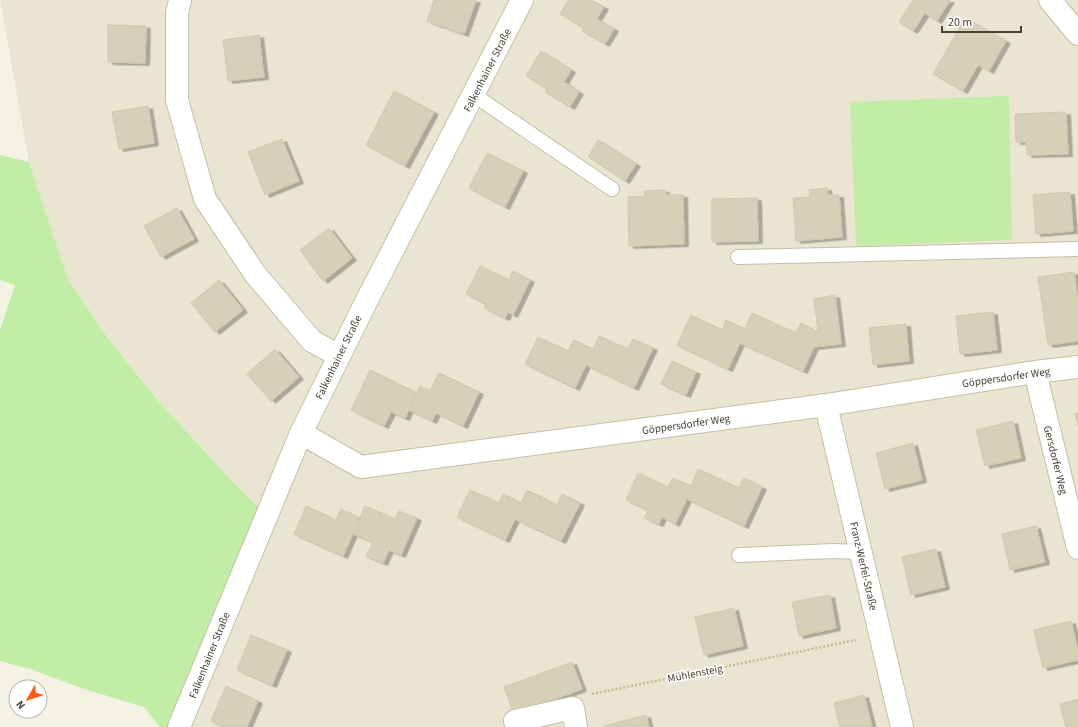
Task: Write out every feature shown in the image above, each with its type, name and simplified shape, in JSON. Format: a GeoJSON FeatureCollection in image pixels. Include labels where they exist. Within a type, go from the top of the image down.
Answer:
{"type":"FeatureCollection","features":[{"type":"Feature","properties":{"kind":"street"},"geometry":{"type":"LineString","coordinates":[[180,0],[177,13],[177,100],[206,199],[255,274],[312,341],[339,356]]}},
{"type":"Feature","properties":{"kind":"street","name":"Falkenhainer Straße"},"geometry":{"type":"LineString","coordinates":[[179,727],[301,433],[522,0]]}},
{"type":"Feature","properties":{"kind":"street"},"geometry":{"type":"LineString","coordinates":[[1050,0],[1078,34]]}},
{"type":"Feature","properties":{"kind":"street","name":"Göppersdorfer Weg"},"geometry":{"type":"LineString","coordinates":[[301,433],[361,467],[826,405],[1034,372],[1078,367]]}},
{"type":"Feature","properties":{"kind":"street","name":"Gersdorfer Weg"},"geometry":{"type":"LineString","coordinates":[[1034,372],[1078,548]]}},
{"type":"Feature","properties":{"kind":"street","name":"Franz-Werfel-Straße"},"geometry":{"type":"LineString","coordinates":[[826,405],[902,727]]}},
{"type":"Feature","properties":{"kind":"street"},"geometry":{"type":"LineString","coordinates":[[515,721],[575,718]]}},
{"type":"Feature","properties":{"kind":"lane"},"geometry":{"type":"LineString","coordinates":[[474,95],[612,189]]}},
{"type":"Feature","properties":{"kind":"lane"},"geometry":{"type":"LineString","coordinates":[[738,257],[1078,249]]}},
{"type":"Feature","properties":{"kind":"lane"},"geometry":{"type":"LineString","coordinates":[[739,555],[833,551],[860,552]]}},
{"type":"Feature","properties":{"kind":"path","name":"Mühlensteig"},"geometry":{"type":"LineString","coordinates":[[575,718],[589,694],[880,635]]}},
{"type":"Feature","properties":{"kind":"shaded area"},"geometry":{"type":"Polygon","coordinates":[[[0,0],[1078,0],[1078,727],[184,727],[261,510],[159,402],[107,337],[68,279],[29,162],[0,0]]]}},
{"type":"Feature","properties":{"kind":"green space"},"geometry":{"type":"Polygon","coordinates":[[[1009,96],[1012,240],[856,246],[850,102],[1009,96]]]}},
{"type":"Feature","properties":{"kind":"green space"},"geometry":{"type":"Polygon","coordinates":[[[0,155],[29,162],[68,279],[107,337],[159,402],[261,510],[173,727],[160,727],[144,707],[81,688],[30,669],[0,661],[0,330],[15,285],[0,280],[0,155]]]}},
{"type":"Feature","properties":{"kind":"building"},"geometry":{"type":"Polygon","coordinates":[[[434,0],[476,0],[464,34],[427,21],[434,0]]]}},
{"type":"Feature","properties":{"kind":"building"},"geometry":{"type":"Polygon","coordinates":[[[568,0],[591,0],[604,7],[597,19],[614,29],[605,44],[582,31],[584,28],[560,14],[568,0]]]}},
{"type":"Feature","properties":{"kind":"building"},"geometry":{"type":"Polygon","coordinates":[[[913,0],[950,0],[937,21],[925,13],[913,31],[899,22],[913,0]]]}},
{"type":"Feature","properties":{"kind":"building"},"geometry":{"type":"Polygon","coordinates":[[[965,18],[1006,41],[989,71],[978,65],[963,91],[933,74],[965,18]]]}},
{"type":"Feature","properties":{"kind":"building"},"geometry":{"type":"Polygon","coordinates":[[[108,25],[146,26],[145,63],[108,62],[108,25]]]}},
{"type":"Feature","properties":{"kind":"building"},"geometry":{"type":"Polygon","coordinates":[[[259,35],[264,77],[228,81],[223,40],[259,35]]]}},
{"type":"Feature","properties":{"kind":"building"},"geometry":{"type":"Polygon","coordinates":[[[541,51],[571,70],[564,82],[579,92],[570,107],[545,92],[547,89],[526,76],[541,51]]]}},
{"type":"Feature","properties":{"kind":"building"},"geometry":{"type":"Polygon","coordinates":[[[394,91],[434,112],[405,166],[366,145],[394,91]]]}},
{"type":"Feature","properties":{"kind":"building"},"geometry":{"type":"Polygon","coordinates":[[[148,106],[154,143],[119,149],[112,112],[148,106]]]}},
{"type":"Feature","properties":{"kind":"building"},"geometry":{"type":"Polygon","coordinates":[[[1066,112],[1068,154],[1027,155],[1026,142],[1016,142],[1015,114],[1066,112]]]}},
{"type":"Feature","properties":{"kind":"building"},"geometry":{"type":"Polygon","coordinates":[[[282,139],[299,181],[265,195],[248,152],[282,139]]]}},
{"type":"Feature","properties":{"kind":"building"},"geometry":{"type":"Polygon","coordinates":[[[598,140],[636,164],[625,181],[588,157],[598,140]]]}},
{"type":"Feature","properties":{"kind":"building"},"geometry":{"type":"Polygon","coordinates":[[[487,153],[523,171],[505,207],[469,188],[487,153]]]}},
{"type":"Feature","properties":{"kind":"building"},"geometry":{"type":"Polygon","coordinates":[[[827,188],[828,195],[839,195],[842,237],[796,241],[793,198],[810,197],[809,190],[827,188]]]}},
{"type":"Feature","properties":{"kind":"building"},"geometry":{"type":"Polygon","coordinates":[[[665,190],[666,195],[683,195],[684,244],[629,246],[628,197],[645,196],[644,191],[665,190]]]}},
{"type":"Feature","properties":{"kind":"building"},"geometry":{"type":"Polygon","coordinates":[[[1070,192],[1073,231],[1036,234],[1033,195],[1070,192]]]}},
{"type":"Feature","properties":{"kind":"building"},"geometry":{"type":"Polygon","coordinates":[[[757,198],[758,241],[712,242],[712,199],[757,198]]]}},
{"type":"Feature","properties":{"kind":"building"},"geometry":{"type":"Polygon","coordinates":[[[177,208],[194,239],[161,257],[144,226],[177,208]]]}},
{"type":"Feature","properties":{"kind":"building"},"geometry":{"type":"Polygon","coordinates":[[[329,228],[352,258],[323,281],[300,250],[329,228]]]}},
{"type":"Feature","properties":{"kind":"building"},"geometry":{"type":"Polygon","coordinates":[[[480,266],[509,280],[513,271],[530,280],[513,315],[508,312],[505,318],[484,308],[486,304],[466,294],[480,266]]]}},
{"type":"Feature","properties":{"kind":"building"},"geometry":{"type":"Polygon","coordinates":[[[1074,272],[1078,300],[1078,341],[1048,345],[1038,277],[1074,272]]]}},
{"type":"Feature","properties":{"kind":"building"},"geometry":{"type":"Polygon","coordinates":[[[219,280],[243,310],[215,332],[191,303],[219,280]]]}},
{"type":"Feature","properties":{"kind":"building"},"geometry":{"type":"Polygon","coordinates":[[[835,295],[841,344],[814,347],[803,371],[740,343],[728,369],[677,345],[691,315],[722,330],[726,320],[745,329],[752,313],[796,333],[801,323],[818,332],[814,299],[835,295]]]}},
{"type":"Feature","properties":{"kind":"building"},"geometry":{"type":"Polygon","coordinates":[[[993,312],[997,350],[960,354],[956,316],[993,312]]]}},
{"type":"Feature","properties":{"kind":"building"},"geometry":{"type":"Polygon","coordinates":[[[906,324],[909,361],[873,365],[869,328],[906,324]]]}},
{"type":"Feature","properties":{"kind":"building"},"geometry":{"type":"Polygon","coordinates":[[[599,336],[628,349],[633,339],[653,348],[634,388],[586,365],[575,388],[525,364],[538,337],[568,351],[574,340],[593,349],[599,336]]]}},
{"type":"Feature","properties":{"kind":"building"},"geometry":{"type":"Polygon","coordinates":[[[275,349],[299,377],[271,401],[247,374],[275,349]]]}},
{"type":"Feature","properties":{"kind":"building"},"geometry":{"type":"Polygon","coordinates":[[[672,361],[696,372],[686,395],[661,384],[672,361]]]}},
{"type":"Feature","properties":{"kind":"building"},"geometry":{"type":"Polygon","coordinates":[[[370,370],[417,393],[405,418],[391,412],[384,426],[351,410],[370,370]]]}},
{"type":"Feature","properties":{"kind":"building"},"geometry":{"type":"Polygon","coordinates":[[[439,373],[479,392],[463,426],[436,413],[432,421],[409,410],[420,386],[430,391],[439,373]]]}},
{"type":"Feature","properties":{"kind":"building"},"geometry":{"type":"Polygon","coordinates":[[[1078,413],[1078,425],[1075,414],[1078,413]]]}},
{"type":"Feature","properties":{"kind":"building"},"geometry":{"type":"Polygon","coordinates":[[[1013,421],[1021,458],[985,466],[976,430],[1013,421]]]}},
{"type":"Feature","properties":{"kind":"building"},"geometry":{"type":"Polygon","coordinates":[[[913,443],[922,480],[885,489],[876,453],[913,443]]]}},
{"type":"Feature","properties":{"kind":"building"},"geometry":{"type":"Polygon","coordinates":[[[698,469],[739,488],[744,478],[762,487],[744,526],[687,499],[675,524],[662,517],[659,524],[644,518],[648,510],[626,500],[638,473],[668,487],[673,478],[691,486],[698,469]]]}},
{"type":"Feature","properties":{"kind":"building"},"geometry":{"type":"Polygon","coordinates":[[[470,490],[499,503],[503,494],[521,503],[527,490],[557,505],[562,494],[580,503],[561,541],[515,519],[505,540],[457,517],[470,490]]]}},
{"type":"Feature","properties":{"kind":"building"},"geometry":{"type":"Polygon","coordinates":[[[306,506],[336,520],[341,509],[360,518],[343,556],[294,534],[306,506]]]}},
{"type":"Feature","properties":{"kind":"building"},"geometry":{"type":"Polygon","coordinates":[[[365,506],[395,519],[399,511],[417,518],[401,555],[389,550],[383,563],[366,556],[373,542],[353,534],[365,506]]]}},
{"type":"Feature","properties":{"kind":"building"},"geometry":{"type":"Polygon","coordinates":[[[1036,526],[1045,562],[1010,570],[1002,534],[1036,526]]]}},
{"type":"Feature","properties":{"kind":"building"},"geometry":{"type":"Polygon","coordinates":[[[936,549],[945,587],[911,595],[902,557],[936,549]]]}},
{"type":"Feature","properties":{"kind":"building"},"geometry":{"type":"Polygon","coordinates":[[[830,595],[836,628],[799,636],[792,602],[830,595]]]}},
{"type":"Feature","properties":{"kind":"building"},"geometry":{"type":"Polygon","coordinates":[[[734,608],[743,646],[704,655],[695,617],[734,608]]]}},
{"type":"Feature","properties":{"kind":"building"},"geometry":{"type":"Polygon","coordinates":[[[1071,621],[1078,651],[1078,660],[1043,668],[1034,630],[1071,621]]]}},
{"type":"Feature","properties":{"kind":"building"},"geometry":{"type":"Polygon","coordinates":[[[251,635],[287,650],[272,685],[237,670],[251,635]]]}},
{"type":"Feature","properties":{"kind":"building"},"geometry":{"type":"Polygon","coordinates":[[[572,662],[582,689],[514,714],[504,687],[572,662]]]}},
{"type":"Feature","properties":{"kind":"building"},"geometry":{"type":"Polygon","coordinates":[[[226,686],[258,701],[247,727],[225,727],[211,721],[226,686]]]}},
{"type":"Feature","properties":{"kind":"building"},"geometry":{"type":"Polygon","coordinates":[[[864,695],[872,727],[840,727],[834,703],[864,695]]]}},
{"type":"Feature","properties":{"kind":"building"},"geometry":{"type":"Polygon","coordinates":[[[1078,699],[1078,727],[1066,727],[1060,704],[1078,699]]]}},
{"type":"Feature","properties":{"kind":"building"},"geometry":{"type":"Polygon","coordinates":[[[646,715],[649,727],[604,727],[604,726],[646,715]]]}}]}
